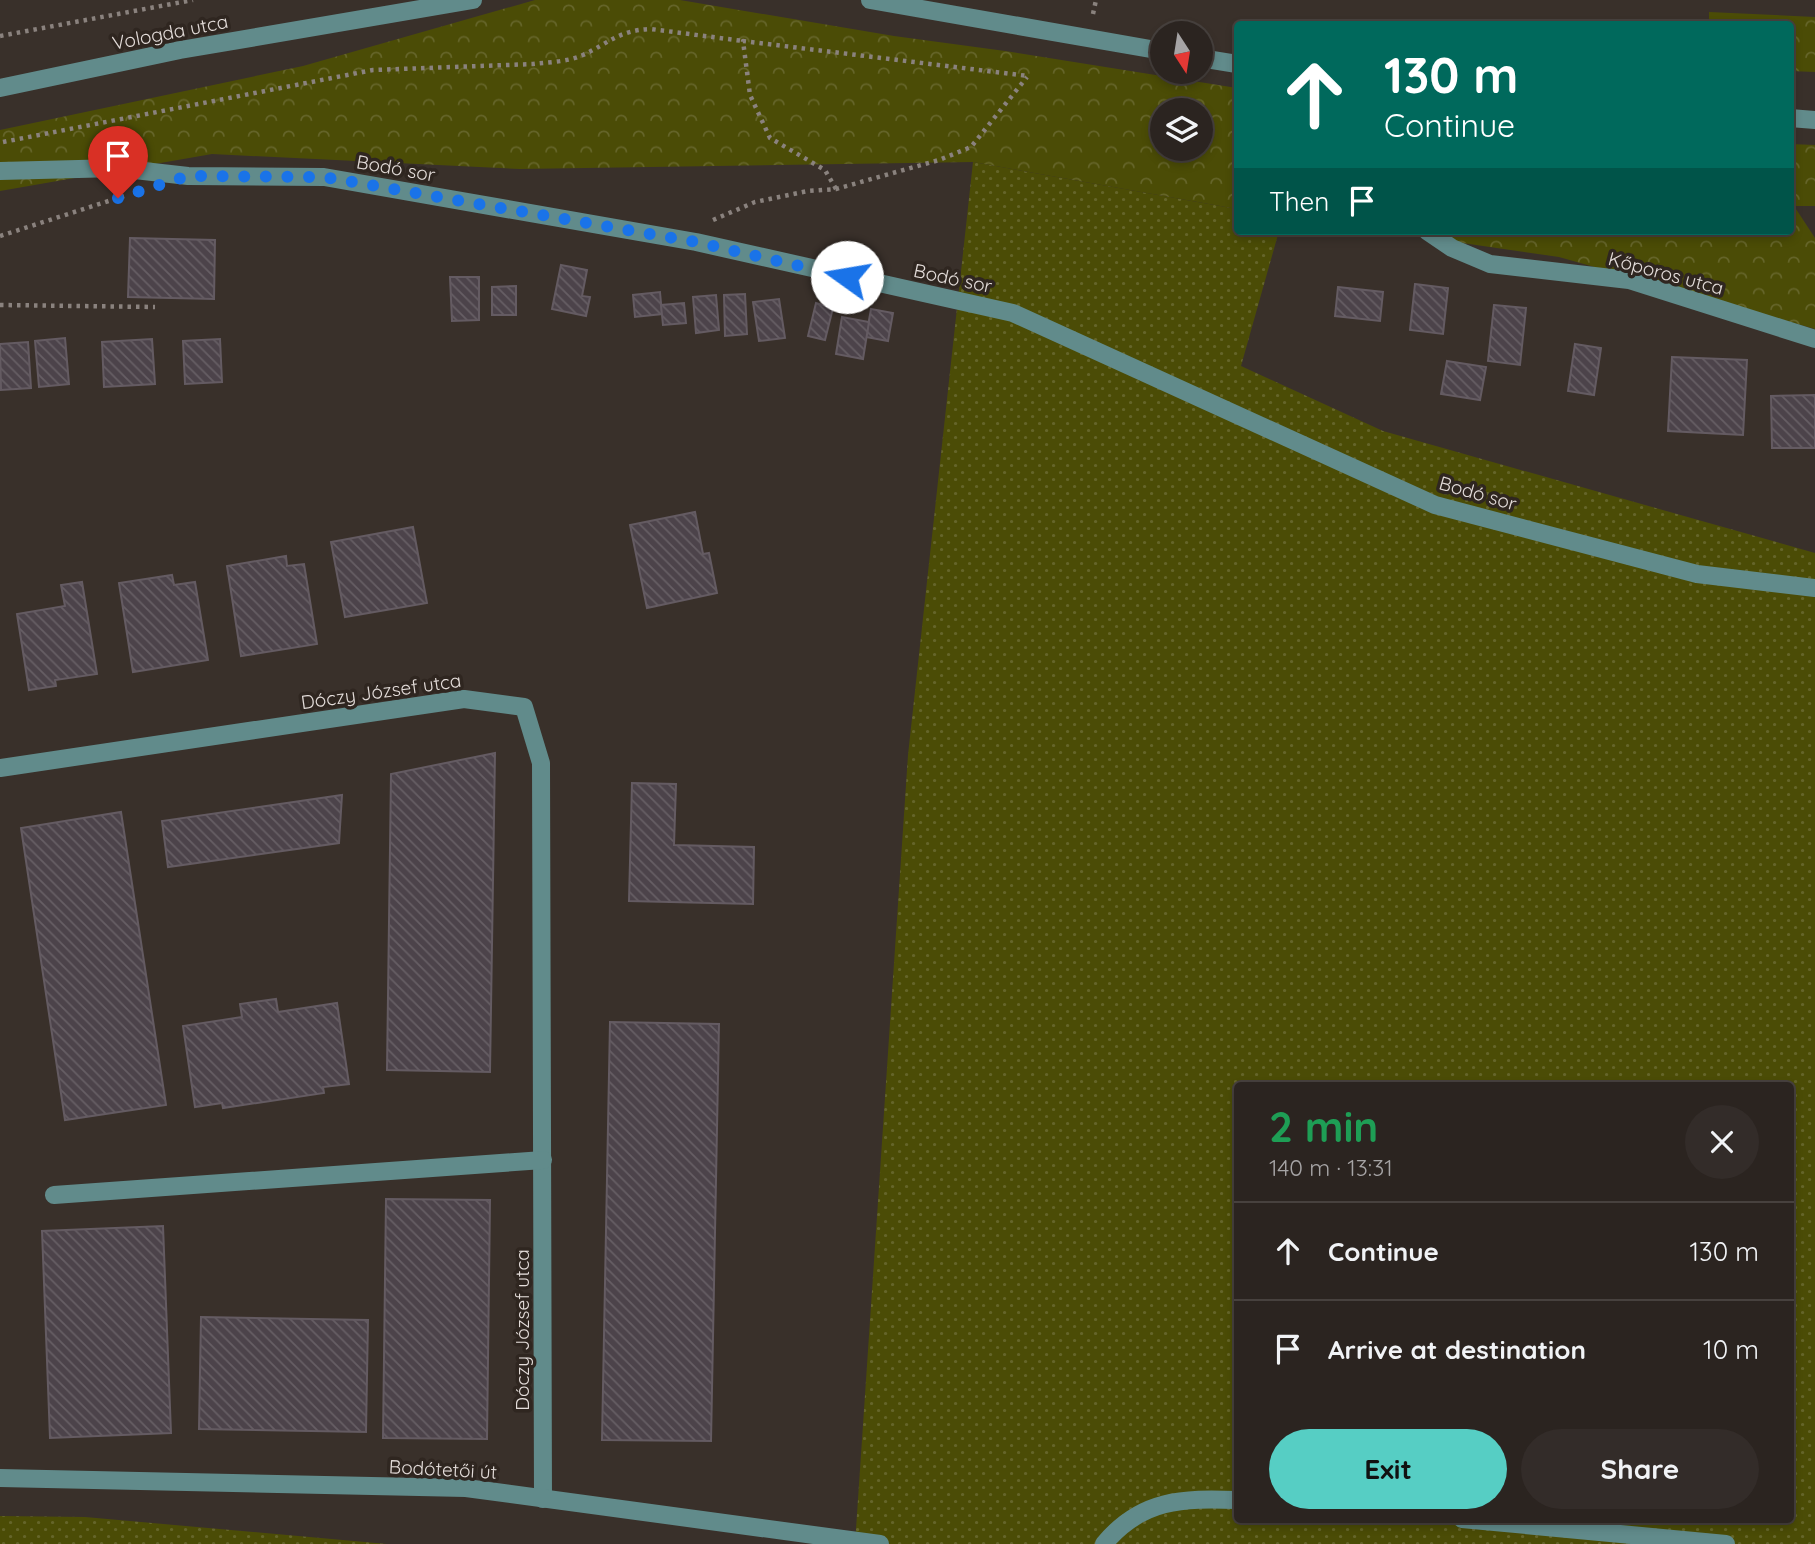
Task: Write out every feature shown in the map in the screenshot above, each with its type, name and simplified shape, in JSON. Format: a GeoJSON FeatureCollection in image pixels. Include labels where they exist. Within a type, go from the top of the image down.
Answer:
{"type":"FeatureCollection","features":[{"type":"Feature","properties":{"kind":"street","name":"Vologda utca"},"geometry":{"type":"LineString","coordinates":[[0,88],[180,50],[473,0]]}},
{"type":"Feature","properties":{"kind":"street"},"geometry":{"type":"LineString","coordinates":[[870,0],[1150,49]]}},
{"type":"Feature","properties":{"kind":"street"},"geometry":{"type":"LineString","coordinates":[[1213,60],[1234,64]]}},
{"type":"Feature","properties":{"kind":"street"},"geometry":{"type":"LineString","coordinates":[[1794,118],[1815,120]]}},
{"type":"Feature","properties":{"kind":"street","name":"Bodó sor"},"geometry":{"type":"LineString","coordinates":[[0,171],[117,168],[188,176],[324,177],[696,242],[1013,313],[1435,505],[1697,574],[1815,588]]}},
{"type":"Feature","properties":{"kind":"street","name":"Kőporos utca"},"geometry":{"type":"LineString","coordinates":[[1433,235],[1452,248],[1490,264],[1629,281],[1815,339]]}},
{"type":"Feature","properties":{"kind":"street","name":"Dóczy József utca"},"geometry":{"type":"LineString","coordinates":[[0,768],[464,699],[524,707],[541,763],[543,1499]]}},
{"type":"Feature","properties":{"kind":"street"},"geometry":{"type":"LineString","coordinates":[[54,1195],[542,1160]]}},
{"type":"Feature","properties":{"kind":"street","name":"Bodótetői út"},"geometry":{"type":"LineString","coordinates":[[0,1478],[466,1488],[880,1544]]}},
{"type":"Feature","properties":{"kind":"street"},"geometry":{"type":"LineString","coordinates":[[1104,1544],[1116,1529],[1149,1508],[1194,1498],[1234,1500]]}},
{"type":"Feature","properties":{"kind":"street"},"geometry":{"type":"LineString","coordinates":[[1504,1523],[1726,1544]]}},
{"type":"Feature","properties":{"kind":"path"},"geometry":{"type":"LineString","coordinates":[[0,36],[193,0]]}},
{"type":"Feature","properties":{"kind":"path"},"geometry":{"type":"LineString","coordinates":[[0,143],[373,71],[533,64],[559,60],[580,56],[610,38],[636,29],[1028,76],[971,147],[939,160],[836,189],[808,191],[755,202],[712,220],[696,242]]}},
{"type":"Feature","properties":{"kind":"path"},"geometry":{"type":"LineString","coordinates":[[743,41],[750,95],[770,138],[825,170],[836,189]]}},
{"type":"Feature","properties":{"kind":"path"},"geometry":{"type":"LineString","coordinates":[[0,236],[125,196]]}},
{"type":"Feature","properties":{"kind":"path"},"geometry":{"type":"LineString","coordinates":[[0,305],[155,307]]}},
{"type":"Feature","properties":{"kind":"green space"},"geometry":{"type":"Polygon","coordinates":[[[535,0],[680,0],[894,36],[1150,74],[1150,84],[1212,84],[1234,88],[1234,208],[973,162],[520,169],[212,154],[0,191],[0,130],[303,66],[535,0]]]}},
{"type":"Feature","properties":{"kind":"green space"},"geometry":{"type":"Polygon","coordinates":[[[1709,12],[1815,17],[1815,72],[1794,71],[1794,21],[1709,21],[1709,12]]]}},
{"type":"Feature","properties":{"kind":"green space"},"geometry":{"type":"Polygon","coordinates":[[[1794,144],[1815,145],[1815,206],[1794,206],[1794,144]]]}},
{"type":"Feature","properties":{"kind":"green space"},"geometry":{"type":"Polygon","coordinates":[[[973,162],[1234,208],[1234,235],[1278,235],[1241,366],[1383,431],[1815,553],[1815,1544],[855,1544],[908,755],[973,162]]]}},
{"type":"Feature","properties":{"kind":"green space"},"geometry":{"type":"Polygon","coordinates":[[[1794,206],[1815,238],[1815,329],[1559,257],[1408,235],[1794,235],[1794,206]]]}},
{"type":"Feature","properties":{"kind":"green space"},"geometry":{"type":"Polygon","coordinates":[[[0,1516],[85,1517],[387,1544],[0,1544],[0,1516]]]}},
{"type":"Feature","properties":{"kind":"building"},"geometry":{"type":"Polygon","coordinates":[[[130,238],[215,240],[214,299],[128,297],[130,238]]]}},
{"type":"Feature","properties":{"kind":"building"},"geometry":{"type":"Polygon","coordinates":[[[561,265],[587,270],[582,296],[590,297],[586,316],[552,309],[561,265]]]}},
{"type":"Feature","properties":{"kind":"building"},"geometry":{"type":"Polygon","coordinates":[[[450,277],[479,277],[479,320],[452,321],[450,277]]]}},
{"type":"Feature","properties":{"kind":"building"},"geometry":{"type":"Polygon","coordinates":[[[1415,284],[1448,288],[1443,334],[1410,330],[1415,284]]]}},
{"type":"Feature","properties":{"kind":"building"},"geometry":{"type":"Polygon","coordinates":[[[516,286],[516,315],[492,315],[492,287],[516,286]]]}},
{"type":"Feature","properties":{"kind":"building"},"geometry":{"type":"Polygon","coordinates":[[[1338,287],[1383,292],[1380,321],[1335,316],[1338,287]]]}},
{"type":"Feature","properties":{"kind":"building"},"geometry":{"type":"Polygon","coordinates":[[[660,292],[662,314],[635,317],[633,295],[660,292]]]}},
{"type":"Feature","properties":{"kind":"building"},"geometry":{"type":"Polygon","coordinates":[[[745,294],[747,334],[725,336],[724,295],[745,294]]]}},
{"type":"Feature","properties":{"kind":"building"},"geometry":{"type":"Polygon","coordinates":[[[716,295],[719,330],[696,333],[693,297],[716,295]]]}},
{"type":"Feature","properties":{"kind":"building"},"geometry":{"type":"Polygon","coordinates":[[[779,299],[785,338],[759,341],[753,302],[779,299]]]}},
{"type":"Feature","properties":{"kind":"building"},"geometry":{"type":"Polygon","coordinates":[[[684,303],[686,323],[663,325],[661,305],[684,303]]]}},
{"type":"Feature","properties":{"kind":"building"},"geometry":{"type":"Polygon","coordinates":[[[816,303],[833,308],[825,340],[808,336],[816,303]]]}},
{"type":"Feature","properties":{"kind":"building"},"geometry":{"type":"Polygon","coordinates":[[[1494,305],[1526,308],[1520,365],[1488,361],[1494,305]]]}},
{"type":"Feature","properties":{"kind":"building"},"geometry":{"type":"Polygon","coordinates":[[[871,309],[893,313],[888,341],[866,337],[871,309]]]}},
{"type":"Feature","properties":{"kind":"building"},"geometry":{"type":"Polygon","coordinates":[[[842,317],[869,322],[863,359],[836,354],[842,317]]]}},
{"type":"Feature","properties":{"kind":"building"},"geometry":{"type":"Polygon","coordinates":[[[65,338],[69,384],[39,387],[35,341],[65,338]]]}},
{"type":"Feature","properties":{"kind":"building"},"geometry":{"type":"Polygon","coordinates":[[[152,339],[155,384],[104,387],[102,342],[152,339]]]}},
{"type":"Feature","properties":{"kind":"building"},"geometry":{"type":"Polygon","coordinates":[[[220,339],[222,382],[185,384],[183,341],[220,339]]]}},
{"type":"Feature","properties":{"kind":"building"},"geometry":{"type":"Polygon","coordinates":[[[28,342],[31,388],[1,390],[0,344],[28,342]]]}},
{"type":"Feature","properties":{"kind":"building"},"geometry":{"type":"Polygon","coordinates":[[[1575,344],[1601,348],[1594,395],[1568,391],[1575,344]]]}},
{"type":"Feature","properties":{"kind":"building"},"geometry":{"type":"Polygon","coordinates":[[[1672,357],[1747,360],[1743,435],[1668,431],[1672,357]]]}},
{"type":"Feature","properties":{"kind":"building"},"geometry":{"type":"Polygon","coordinates":[[[1447,361],[1486,367],[1480,400],[1441,394],[1447,361]]]}},
{"type":"Feature","properties":{"kind":"building"},"geometry":{"type":"Polygon","coordinates":[[[1815,395],[1815,448],[1772,448],[1771,396],[1815,395]]]}},
{"type":"Feature","properties":{"kind":"building"},"geometry":{"type":"Polygon","coordinates":[[[695,512],[703,554],[709,553],[717,593],[647,608],[630,525],[695,512]]]}},
{"type":"Feature","properties":{"kind":"building"},"geometry":{"type":"Polygon","coordinates":[[[413,527],[427,603],[345,617],[331,542],[413,527]]]}},
{"type":"Feature","properties":{"kind":"building"},"geometry":{"type":"Polygon","coordinates":[[[286,556],[287,566],[304,564],[317,644],[241,656],[227,566],[286,556]]]}},
{"type":"Feature","properties":{"kind":"building"},"geometry":{"type":"Polygon","coordinates":[[[172,575],[174,585],[195,582],[208,660],[133,672],[119,583],[172,575]]]}},
{"type":"Feature","properties":{"kind":"building"},"geometry":{"type":"Polygon","coordinates":[[[82,582],[97,674],[55,680],[56,686],[29,690],[17,614],[65,606],[61,585],[82,582]]]}},
{"type":"Feature","properties":{"kind":"building"},"geometry":{"type":"Polygon","coordinates":[[[495,753],[490,1072],[387,1070],[391,774],[495,753]]]}},
{"type":"Feature","properties":{"kind":"building"},"geometry":{"type":"Polygon","coordinates":[[[632,783],[676,784],[674,845],[754,847],[753,904],[629,901],[632,783]]]}},
{"type":"Feature","properties":{"kind":"building"},"geometry":{"type":"Polygon","coordinates":[[[342,795],[339,843],[168,867],[162,821],[342,795]]]}},
{"type":"Feature","properties":{"kind":"building"},"geometry":{"type":"Polygon","coordinates":[[[121,812],[166,1105],[65,1120],[21,828],[121,812]]]}},
{"type":"Feature","properties":{"kind":"building"},"geometry":{"type":"Polygon","coordinates":[[[276,999],[278,1012],[337,1003],[349,1084],[323,1087],[324,1093],[223,1108],[222,1103],[195,1107],[183,1026],[242,1017],[240,1004],[276,999]]]}},
{"type":"Feature","properties":{"kind":"building"},"geometry":{"type":"Polygon","coordinates":[[[610,1022],[719,1024],[711,1441],[602,1440],[610,1022]]]}},
{"type":"Feature","properties":{"kind":"building"},"geometry":{"type":"Polygon","coordinates":[[[386,1199],[490,1200],[487,1439],[383,1438],[386,1199]]]}},
{"type":"Feature","properties":{"kind":"building"},"geometry":{"type":"Polygon","coordinates":[[[163,1226],[171,1433],[50,1438],[42,1231],[163,1226]]]}},
{"type":"Feature","properties":{"kind":"building"},"geometry":{"type":"Polygon","coordinates":[[[201,1317],[368,1320],[366,1432],[199,1429],[201,1317]]]}},
{"type":"Feature","properties":{"kind":"route"},"geometry":{"type":"LineString","coordinates":[[118,198],[188,176],[324,177],[696,242],[847,277]]}}]}
